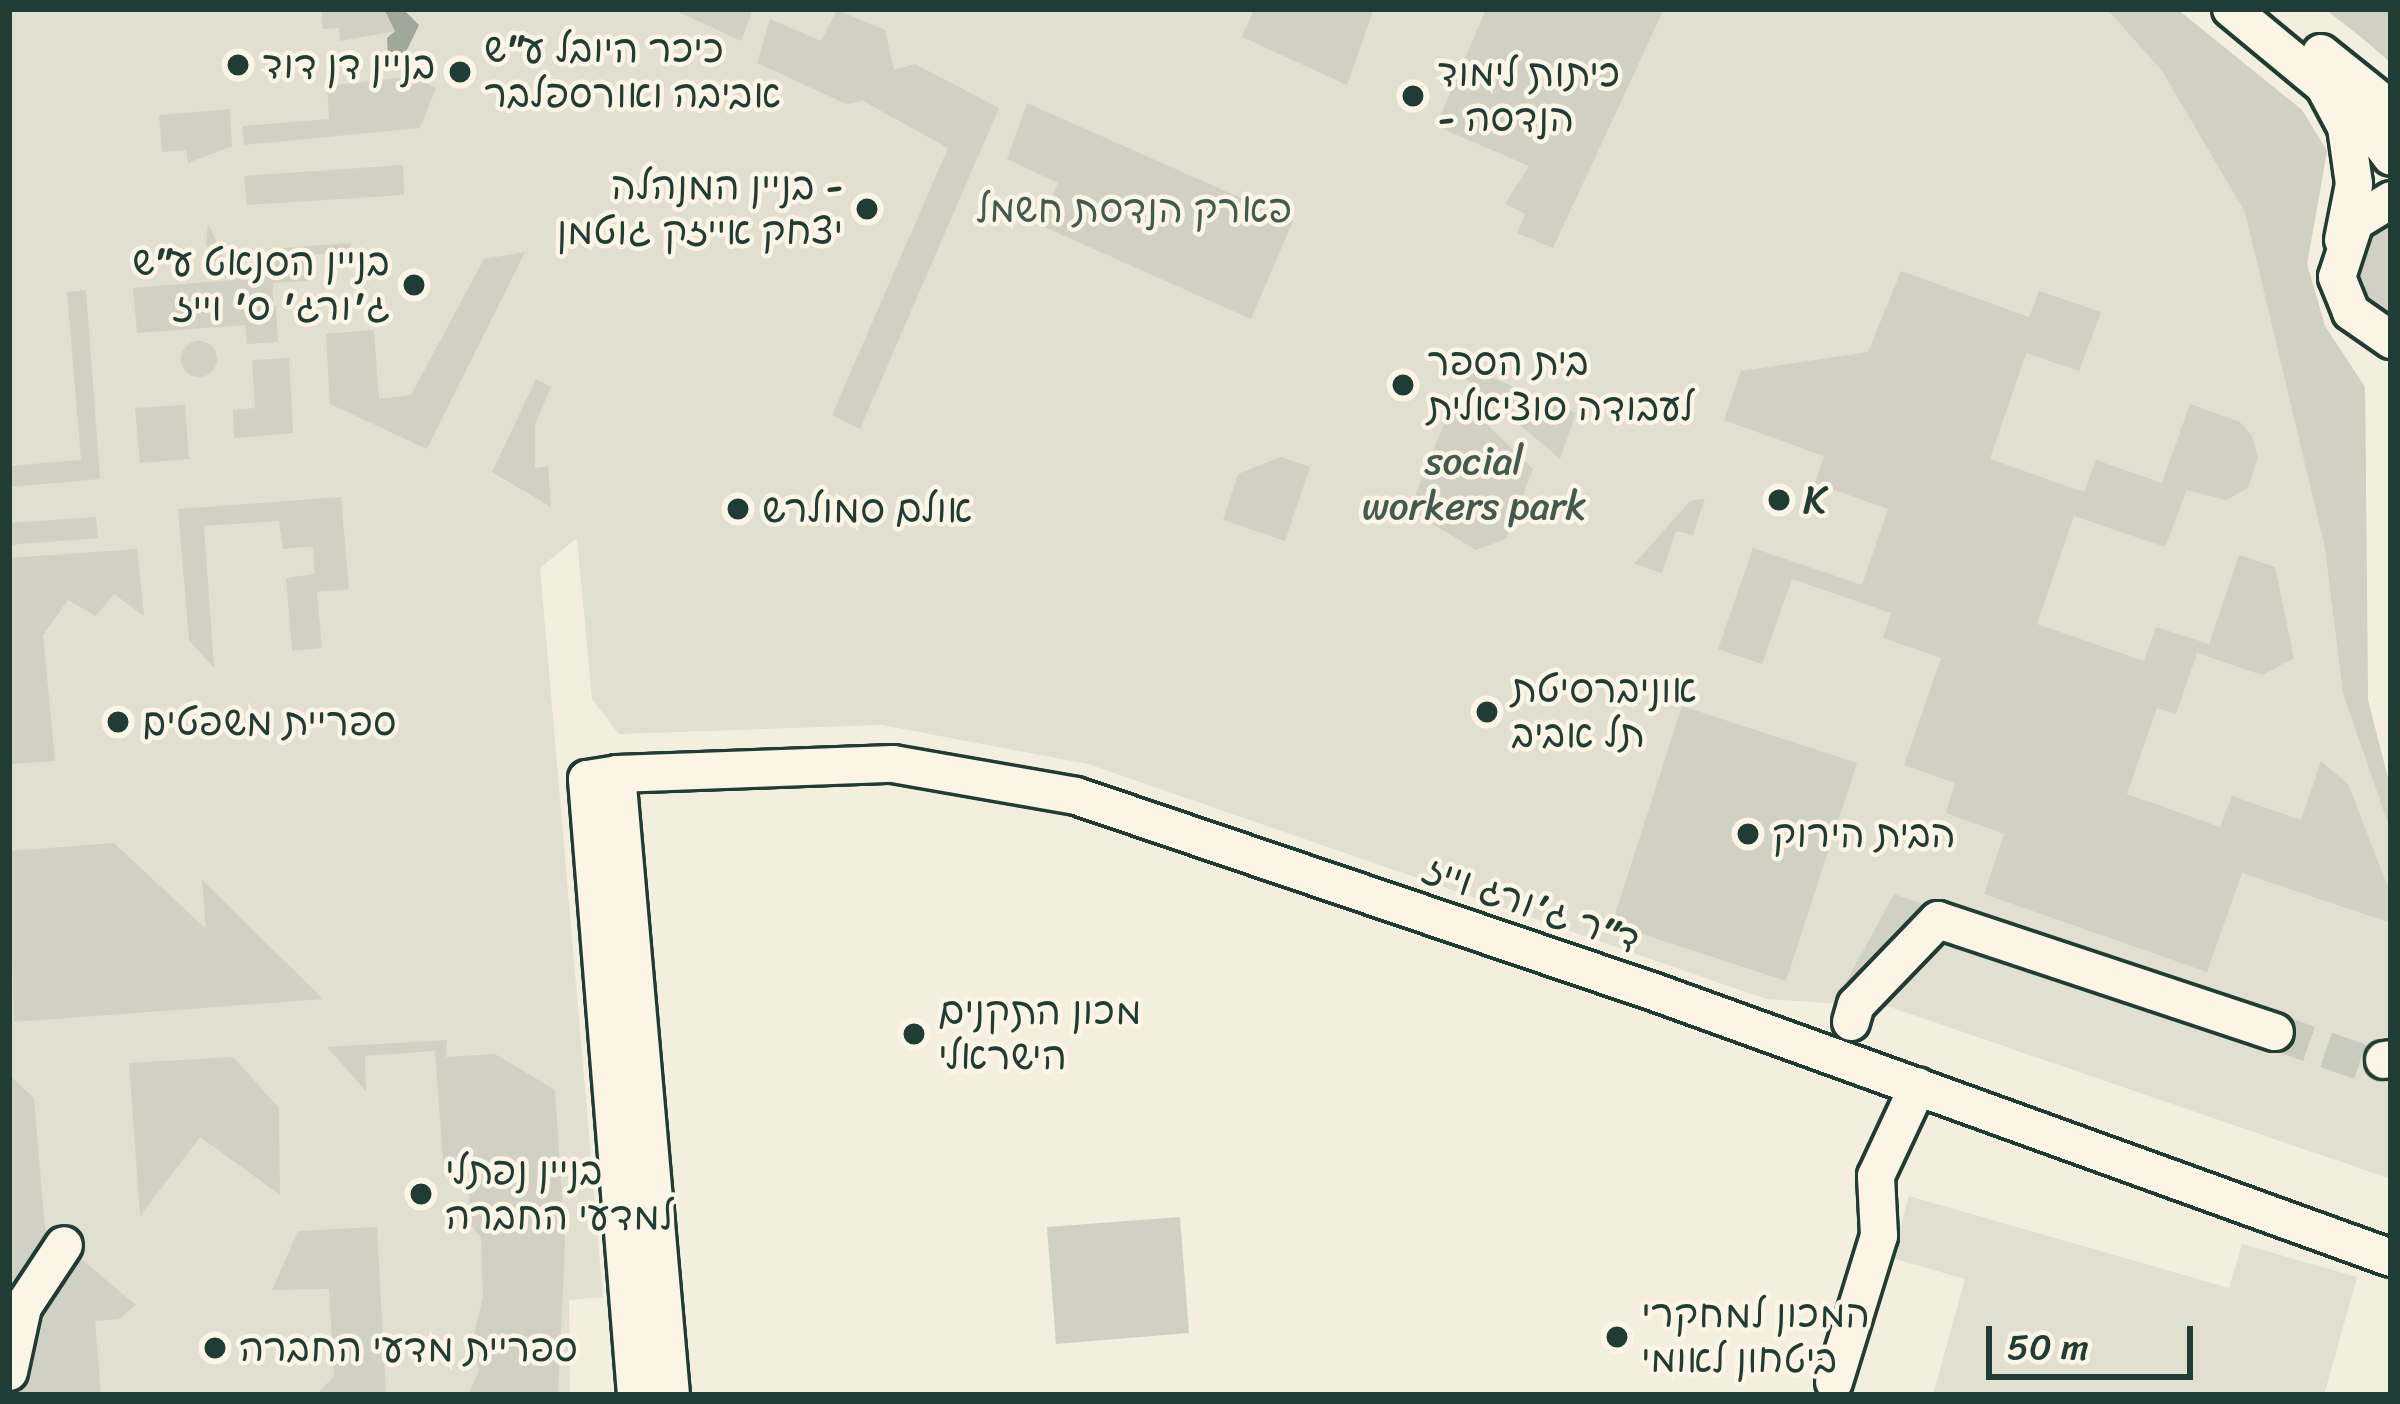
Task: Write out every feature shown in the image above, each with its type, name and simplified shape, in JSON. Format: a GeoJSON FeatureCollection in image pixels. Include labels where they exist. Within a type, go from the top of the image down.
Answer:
{"type":"FeatureCollection","features":[{"type":"Feature","properties":{"kind":"street"},"geometry":{"type":"LineString","coordinates":[[2231,9],[2324,86],[2346,127],[2354,184],[2343,240],[2342,296],[2388,346]]}},
{"type":"Feature","properties":{"kind":"street"},"geometry":{"type":"LineString","coordinates":[[2262,9],[2391,109]]}},
{"type":"Feature","properties":{"kind":"street"},"geometry":{"type":"LineString","coordinates":[[2321,52],[2391,157]]}},
{"type":"Feature","properties":{"kind":"street"},"geometry":{"type":"LineString","coordinates":[[2343,240],[2355,222],[2391,200]]}},
{"type":"Feature","properties":{"kind":"street","name":"ד\"ר ג'ורג וייז"},"geometry":{"type":"LineString","coordinates":[[602,777],[706,769],[915,765],[1076,796],[1918,1086],[2391,1258]]}},
{"type":"Feature","properties":{"kind":"street"},"geometry":{"type":"LineString","coordinates":[[625,874],[646,799],[706,769]]}},
{"type":"Feature","properties":{"kind":"street"},"geometry":{"type":"LineString","coordinates":[[602,777],[625,874],[670,1395]]}},
{"type":"Feature","properties":{"kind":"street"},"geometry":{"type":"LineString","coordinates":[[602,777],[636,1395]]}},
{"type":"Feature","properties":{"kind":"street"},"geometry":{"type":"LineString","coordinates":[[1851,1022],[1856,1005],[1938,920],[2275,1032]]}},
{"type":"Feature","properties":{"kind":"street"},"geometry":{"type":"LineString","coordinates":[[1834,1382],[1879,1236],[1876,1176],[1918,1086]]}},
{"type":"Feature","properties":{"kind":"street"},"geometry":{"type":"LineString","coordinates":[[9,1372],[23,1307],[64,1245]]}},
{"type":"Feature","properties":{"kind":"shaded area","name":"אוניברסיטת תל אביב"},"geometry":{"type":"Polygon","coordinates":[[[9,9],[2177,9],[2302,110],[2327,151],[2307,264],[2325,326],[2365,387],[2368,700],[2391,790],[2391,1179],[1890,1007],[1766,999],[1088,764],[882,725],[619,734],[592,699],[577,538],[540,568],[603,1297],[569,1300],[570,1395],[9,1395],[9,9]]]}},
{"type":"Feature","properties":{"kind":"shaded area"},"geometry":{"type":"Polygon","coordinates":[[[384,9],[403,9],[419,25],[404,56],[388,57],[387,38],[395,31],[384,9]]]}},
{"type":"Feature","properties":{"kind":"shaded area"},"geometry":{"type":"Polygon","coordinates":[[[1909,1196],[2229,1288],[2242,1244],[2357,1277],[2324,1395],[1933,1395],[1965,1279],[1892,1258],[1909,1196]]]}},
{"type":"Feature","properties":{"kind":"green space"},"geometry":{"type":"Polygon","coordinates":[[[321,9],[384,9],[396,31],[340,41],[339,28],[323,29],[321,9]]]}},
{"type":"Feature","properties":{"kind":"green space"},"geometry":{"type":"Polygon","coordinates":[[[672,9],[753,9],[741,41],[672,9]]]}},
{"type":"Feature","properties":{"kind":"green space"},"geometry":{"type":"Polygon","coordinates":[[[1254,9],[1374,9],[1347,85],[1242,37],[1254,9]]]}},
{"type":"Feature","properties":{"kind":"green space"},"geometry":{"type":"Polygon","coordinates":[[[1486,9],[1664,9],[1553,248],[1517,233],[1525,214],[1505,204],[1529,166],[1436,126],[1486,9]]]}},
{"type":"Feature","properties":{"kind":"green space"},"geometry":{"type":"Polygon","coordinates":[[[2107,9],[2177,9],[2302,110],[2327,151],[2307,264],[2325,326],[2365,387],[2368,700],[2391,790],[2391,832],[2343,693],[2325,548],[2245,212],[2162,71],[2107,9]]]}},
{"type":"Feature","properties":{"kind":"green space"},"geometry":{"type":"Polygon","coordinates":[[[2325,9],[2391,9],[2391,63],[2362,38],[2325,9]]]}},
{"type":"Feature","properties":{"kind":"green space"},"geometry":{"type":"Polygon","coordinates":[[[837,10],[885,30],[894,70],[915,64],[999,108],[860,429],[832,415],[948,148],[863,101],[846,104],[757,63],[770,19],[821,41],[837,10]]]}},
{"type":"Feature","properties":{"kind":"green space"},"geometry":{"type":"Polygon","coordinates":[[[414,76],[436,88],[420,128],[244,145],[242,126],[329,119],[327,86],[414,76]]]}},
{"type":"Feature","properties":{"kind":"green space","name":"פארק הנדסת חשמל"},"geometry":{"type":"Polygon","coordinates":[[[1027,103],[1293,221],[1251,319],[1040,225],[1058,183],[1007,159],[1027,103]]]}},
{"type":"Feature","properties":{"kind":"green space"},"geometry":{"type":"Polygon","coordinates":[[[230,109],[232,146],[188,163],[186,150],[162,152],[159,115],[230,109]]]}},
{"type":"Feature","properties":{"kind":"green space"},"geometry":{"type":"Polygon","coordinates":[[[403,165],[404,195],[247,205],[244,176],[403,165]]]}},
{"type":"Feature","properties":{"kind":"green space"},"geometry":{"type":"Polygon","coordinates":[[[2391,215],[2391,321],[2369,308],[2353,273],[2363,235],[2391,215]]]}},
{"type":"Feature","properties":{"kind":"green space"},"geometry":{"type":"Polygon","coordinates":[[[208,223],[228,268],[268,259],[268,249],[351,243],[351,252],[305,255],[307,281],[273,283],[273,302],[252,303],[276,306],[278,342],[247,344],[245,325],[137,333],[133,288],[245,279],[222,277],[206,244],[208,223]]]}},
{"type":"Feature","properties":{"kind":"green space"},"geometry":{"type":"Polygon","coordinates":[[[525,252],[427,449],[330,404],[326,334],[374,330],[379,399],[411,395],[484,259],[525,252]]]}},
{"type":"Feature","properties":{"kind":"green space"},"geometry":{"type":"Polygon","coordinates":[[[1901,271],[2029,317],[2039,291],[2101,312],[2079,371],[2026,353],[1990,459],[2084,492],[2096,460],[2162,483],[2190,404],[2240,422],[2252,436],[2258,457],[2248,488],[2226,500],[2187,490],[2165,547],[2074,516],[2037,624],[2144,661],[2156,627],[2209,644],[2239,555],[2275,567],[2294,658],[2262,675],[2197,653],[2176,714],[2157,708],[2127,794],[2220,827],[2232,796],[2301,820],[2321,761],[2348,784],[2391,895],[2391,923],[2242,873],[2207,972],[1984,894],[2004,834],[1946,813],[1955,783],[1904,765],[1941,658],[1883,638],[1891,613],[1792,579],[1762,664],[1718,649],[1753,548],[1862,585],[1888,509],[1815,483],[1824,456],[1724,420],[1741,371],[1868,352],[1901,271]]]}},
{"type":"Feature","properties":{"kind":"green space"},"geometry":{"type":"Polygon","coordinates":[[[86,290],[100,479],[9,487],[9,466],[81,460],[67,292],[86,290]]]}},
{"type":"Feature","properties":{"kind":"green space"},"geometry":{"type":"Polygon","coordinates":[[[199,341],[212,346],[217,359],[212,372],[199,377],[186,372],[181,359],[186,346],[199,341]]]}},
{"type":"Feature","properties":{"kind":"green space"},"geometry":{"type":"Polygon","coordinates":[[[1436,354],[1576,413],[1560,459],[1436,354]]]}},
{"type":"Feature","properties":{"kind":"green space"},"geometry":{"type":"Polygon","coordinates":[[[289,358],[293,433],[234,438],[233,410],[255,408],[252,360],[289,358]]]}},
{"type":"Feature","properties":{"kind":"green space"},"geometry":{"type":"Polygon","coordinates":[[[536,379],[551,387],[535,425],[535,468],[548,466],[551,507],[492,472],[536,379]]]}},
{"type":"Feature","properties":{"kind":"green space","name":"social workers park"},"geometry":{"type":"Polygon","coordinates":[[[1456,394],[1533,469],[1506,539],[1476,550],[1409,510],[1456,394]]]}},
{"type":"Feature","properties":{"kind":"green space"},"geometry":{"type":"Polygon","coordinates":[[[185,405],[189,459],[140,463],[135,408],[185,405]]]}},
{"type":"Feature","properties":{"kind":"green space"},"geometry":{"type":"Polygon","coordinates":[[[1281,457],[1310,467],[1285,541],[1223,520],[1238,474],[1281,457]]]}},
{"type":"Feature","properties":{"kind":"green space"},"geometry":{"type":"Polygon","coordinates":[[[341,497],[349,589],[317,592],[322,648],[292,651],[286,578],[315,574],[313,546],[283,549],[279,521],[204,526],[214,668],[189,640],[178,509],[341,497]]]}},
{"type":"Feature","properties":{"kind":"green space"},"geometry":{"type":"Polygon","coordinates":[[[1705,498],[1693,535],[1676,531],[1662,573],[1634,564],[1690,501],[1705,498]]]}},
{"type":"Feature","properties":{"kind":"green space"},"geometry":{"type":"Polygon","coordinates":[[[96,517],[98,538],[9,545],[9,523],[96,517]]]}},
{"type":"Feature","properties":{"kind":"green space"},"geometry":{"type":"Polygon","coordinates":[[[137,549],[144,616],[114,594],[96,616],[68,600],[43,635],[55,761],[9,764],[9,558],[137,549]]]}},
{"type":"Feature","properties":{"kind":"green space"},"geometry":{"type":"Polygon","coordinates":[[[1682,706],[1857,763],[1786,981],[1612,924],[1682,706]]]}},
{"type":"Feature","properties":{"kind":"green space"},"geometry":{"type":"Polygon","coordinates":[[[114,843],[206,929],[202,880],[323,999],[14,1022],[9,851],[114,843]]]}},
{"type":"Feature","properties":{"kind":"green space"},"geometry":{"type":"Polygon","coordinates":[[[1894,894],[1943,911],[1844,986],[1894,894]]]}},
{"type":"Feature","properties":{"kind":"green space"},"geometry":{"type":"Polygon","coordinates":[[[447,1040],[446,1057],[495,1054],[555,1090],[565,1243],[558,1395],[468,1395],[479,1371],[473,1338],[483,1297],[481,1238],[470,1224],[468,1171],[444,1174],[435,1051],[365,1056],[366,1091],[327,1047],[447,1040]]]}},
{"type":"Feature","properties":{"kind":"green space"},"geometry":{"type":"Polygon","coordinates":[[[233,1057],[279,1108],[280,1195],[200,1137],[140,1216],[129,1063],[233,1057]]]}},
{"type":"Feature","properties":{"kind":"green space"},"geometry":{"type":"Polygon","coordinates":[[[9,1075],[34,1098],[45,1229],[136,1305],[119,1319],[95,1321],[101,1395],[9,1395],[9,1075]]]}},
{"type":"Feature","properties":{"kind":"green space"},"geometry":{"type":"Polygon","coordinates":[[[1180,1217],[1189,1333],[1056,1344],[1047,1227],[1180,1217]]]}},
{"type":"Feature","properties":{"kind":"green space"},"geometry":{"type":"Polygon","coordinates":[[[377,1227],[386,1395],[316,1395],[334,1376],[329,1289],[272,1290],[298,1231],[377,1227]]]}},
{"type":"Feature","properties":{"kind":"tunnel"},"geometry":{"type":"LineString","coordinates":[[2275,1032],[2370,1065],[2384,1060]]}},
{"type":"Feature","properties":{"kind":"place","name":"בניין דן דוד"},"geometry":{"type":"Point","coordinates":[238,65]}},
{"type":"Feature","properties":{"kind":"place","name":"כיכר היובל ע\"ש אביבה ואורספלבר"},"geometry":{"type":"Point","coordinates":[460,72]}},
{"type":"Feature","properties":{"kind":"place","name":"כיתות לימוד - הנדסה"},"geometry":{"type":"Point","coordinates":[1413,96]}},
{"type":"Feature","properties":{"kind":"place","name":"בניין המנהלה - יצחק אייזק גוטמן"},"geometry":{"type":"Point","coordinates":[867,209]}},
{"type":"Feature","properties":{"kind":"place","name":"בניין הסנאט ע\"ש ג'ורג' ס' וייז"},"geometry":{"type":"Point","coordinates":[414,285]}},
{"type":"Feature","properties":{"kind":"place","name":"בית הספר לעבודה סוציאלית"},"geometry":{"type":"Point","coordinates":[1403,385]}},
{"type":"Feature","properties":{"kind":"place","name":"K"},"geometry":{"type":"Point","coordinates":[1779,500]}},
{"type":"Feature","properties":{"kind":"place","name":"אולם סמולרש"},"geometry":{"type":"Point","coordinates":[738,509]}},
{"type":"Feature","properties":{"kind":"place","name":"אוניברסיטת תל אביב"},"geometry":{"type":"Point","coordinates":[1487,712]}},
{"type":"Feature","properties":{"kind":"place","name":"ספריית משפטים"},"geometry":{"type":"Point","coordinates":[118,722]}},
{"type":"Feature","properties":{"kind":"place","name":"הבית הירוק"},"geometry":{"type":"Point","coordinates":[1748,834]}},
{"type":"Feature","properties":{"kind":"place","name":"מכון התקנים הישראלי"},"geometry":{"type":"Point","coordinates":[914,1034]}},
{"type":"Feature","properties":{"kind":"place","name":"בניין נפתלי למדעי החברה"},"geometry":{"type":"Point","coordinates":[421,1194]}},
{"type":"Feature","properties":{"kind":"place","name":"המכון למחקרי ביטחון לאומי"},"geometry":{"type":"Point","coordinates":[1617,1337]}},
{"type":"Feature","properties":{"kind":"place","name":"ספריית מדעי החברה"},"geometry":{"type":"Point","coordinates":[215,1348]}}]}
